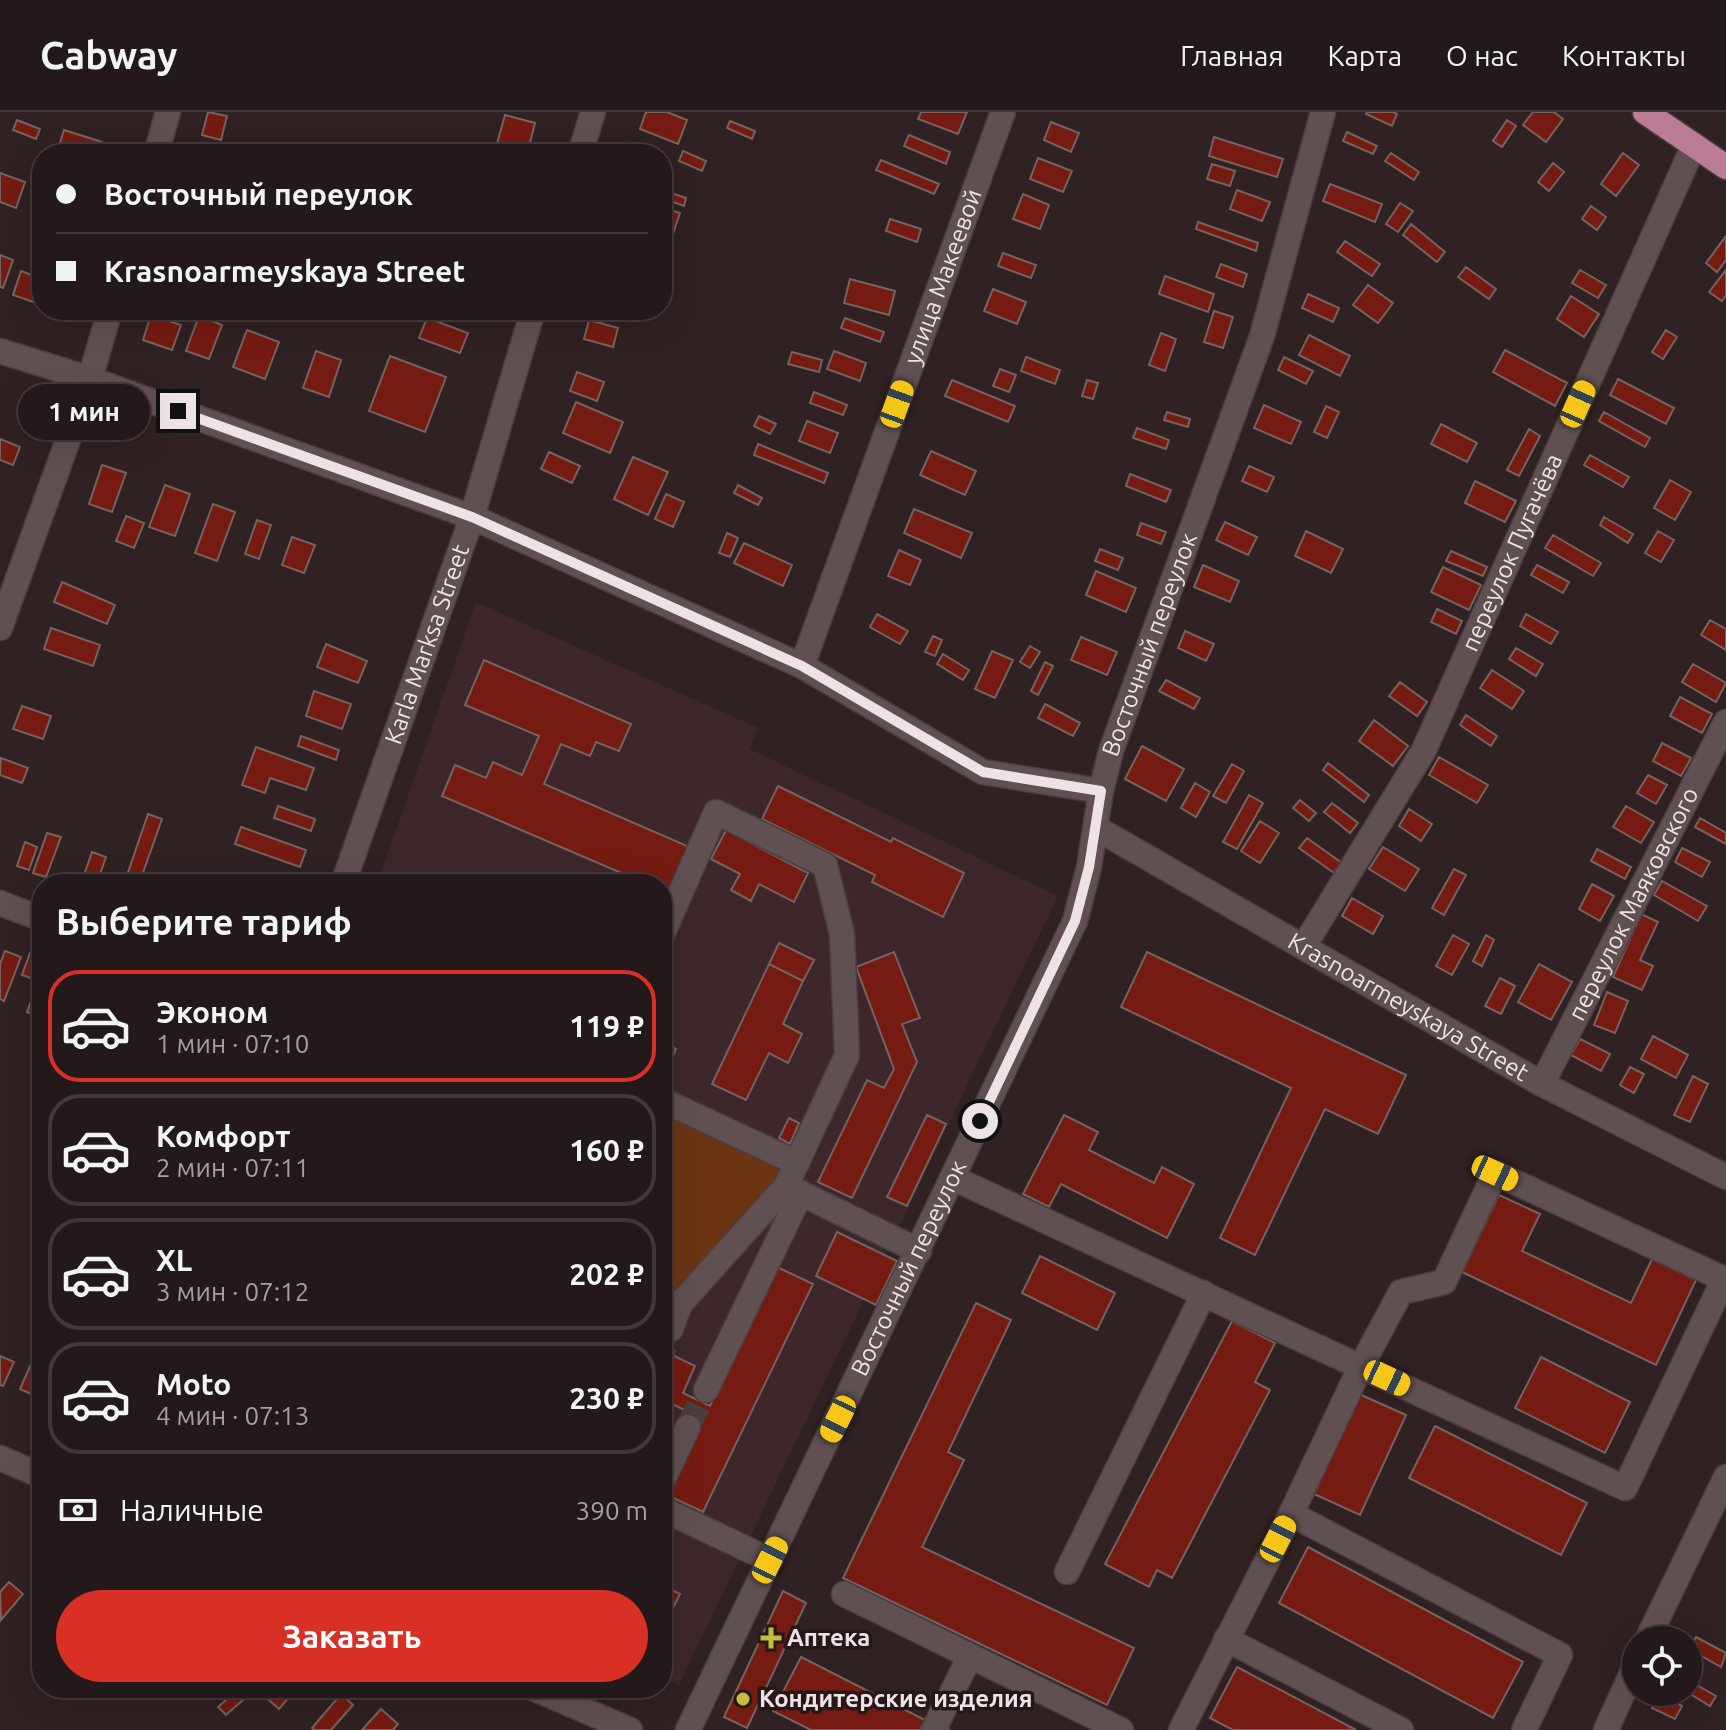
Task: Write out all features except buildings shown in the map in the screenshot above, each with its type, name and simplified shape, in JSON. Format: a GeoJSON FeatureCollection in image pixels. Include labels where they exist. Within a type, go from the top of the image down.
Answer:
{"type":"FeatureCollection","features":[{"type":"Feature","properties":{"kind":"main road"},"geometry":{"type":"LineString","coordinates":[[1645,112],[1726,167]]}},
{"type":"Feature","properties":{"kind":"street"},"geometry":{"type":"LineString","coordinates":[[159,144],[168,112]]}},
{"type":"Feature","properties":{"kind":"street"},"geometry":{"type":"LineString","coordinates":[[583,144],[593,112]]}},
{"type":"Feature","properties":{"kind":"street","name":"улица Макеевой"},"geometry":{"type":"LineString","coordinates":[[802,666],[1003,112]]}},
{"type":"Feature","properties":{"kind":"street","name":"Восточный переулок"},"geometry":{"type":"LineString","coordinates":[[688,1730],[1075,921],[1089,867],[1101,791],[1119,728],[1262,336],[1323,112]]}},
{"type":"Feature","properties":{"kind":"street","name":"переулок Пугачёва"},"geometry":{"type":"LineString","coordinates":[[1304,946],[1424,750],[1694,145]]}},
{"type":"Feature","properties":{"kind":"street"},"geometry":{"type":"LineString","coordinates":[[0,628],[90,379],[107,320]]}},
{"type":"Feature","properties":{"kind":"street","name":"Karla Marksa Street"},"geometry":{"type":"LineString","coordinates":[[347,874],[472,517],[530,320]]}},
{"type":"Feature","properties":{"kind":"street"},"geometry":{"type":"LineString","coordinates":[[0,351],[90,379],[472,517],[802,666],[983,772],[1101,791]]}},
{"type":"Feature","properties":{"kind":"street","name":"переулок Маяковского"},"geometry":{"type":"LineString","coordinates":[[1542,1084],[1726,722]]}},
{"type":"Feature","properties":{"kind":"street"},"geometry":{"type":"LineString","coordinates":[[672,912],[716,812],[825,865],[842,934],[847,1055],[797,1163],[794,1189],[706,1390]]}},
{"type":"Feature","properties":{"kind":"street","name":"Krasnoarmeyskaya Street"},"geometry":{"type":"LineString","coordinates":[[1096,828],[1542,1084],[1726,1177]]}},
{"type":"Feature","properties":{"kind":"street"},"geometry":{"type":"LineString","coordinates":[[0,903],[32,915]]}},
{"type":"Feature","properties":{"kind":"street"},"geometry":{"type":"LineString","coordinates":[[672,1105],[797,1163]]}},
{"type":"Feature","properties":{"kind":"street"},"geometry":{"type":"LineString","coordinates":[[953,1178],[1204,1293],[1361,1366],[1625,1488],[1724,1279],[1495,1173],[1444,1282],[1401,1292],[1361,1366],[1291,1514],[1181,1730]]}},
{"type":"Feature","properties":{"kind":"street"},"geometry":{"type":"LineString","coordinates":[[794,1189],[919,1251]]}},
{"type":"Feature","properties":{"kind":"street"},"geometry":{"type":"LineString","coordinates":[[672,1321],[680,1304],[794,1189]]}},
{"type":"Feature","properties":{"kind":"street"},"geometry":{"type":"LineString","coordinates":[[1067,1572],[1204,1293]]}},
{"type":"Feature","properties":{"kind":"street"},"geometry":{"type":"LineString","coordinates":[[672,1461],[688,1427]]}},
{"type":"Feature","properties":{"kind":"street"},"geometry":{"type":"LineString","coordinates":[[0,1458],[32,1472]]}},
{"type":"Feature","properties":{"kind":"street"},"geometry":{"type":"LineString","coordinates":[[1654,1626],[1726,1477]]}},
{"type":"Feature","properties":{"kind":"street"},"geometry":{"type":"LineString","coordinates":[[672,1514],[770,1560]]}},
{"type":"Feature","properties":{"kind":"street"},"geometry":{"type":"LineString","coordinates":[[1291,1514],[1560,1655],[1524,1730]]}},
{"type":"Feature","properties":{"kind":"street"},"geometry":{"type":"LineString","coordinates":[[844,1594],[1121,1730]]}},
{"type":"Feature","properties":{"kind":"street"},"geometry":{"type":"LineString","coordinates":[[1226,1639],[1401,1730]]}},
{"type":"Feature","properties":{"kind":"street"},"geometry":{"type":"LineString","coordinates":[[937,1730],[934,1729],[970,1656]]}},
{"type":"Feature","properties":{"kind":"street"},"geometry":{"type":"LineString","coordinates":[[1606,1730],[1622,1695]]}},
{"type":"Feature","properties":{"kind":"street"},"geometry":{"type":"LineString","coordinates":[[556,1698],[630,1730]]}},
{"type":"Feature","properties":{"kind":"shaded area"},"geometry":{"type":"Polygon","coordinates":[[[476,602],[758,728],[750,749],[1058,896],[679,1685],[672,1682],[672,874],[381,874],[476,602]]]}},
{"type":"Feature","properties":{"kind":"shaded area"},"geometry":{"type":"Polygon","coordinates":[[[672,1105],[797,1163],[672,1313],[672,1105]]]}},
{"type":"Feature","properties":{"kind":"tunnel"},"geometry":{"type":"LineString","coordinates":[[688,1427],[706,1390]]}},
{"type":"Feature","properties":{"kind":"place","name":"Аптека"},"geometry":{"type":"Point","coordinates":[771,1638]}},
{"type":"Feature","properties":{"kind":"place","name":"Кондитерские изделия"},"geometry":{"type":"Point","coordinates":[743,1699]}},
{"type":"Feature","properties":{"kind":"route"},"geometry":{"type":"LineString","coordinates":[[178,411],[472,517],[802,666],[983,772],[1101,791],[1089,867],[1075,921],[980,1121]]}}]}
